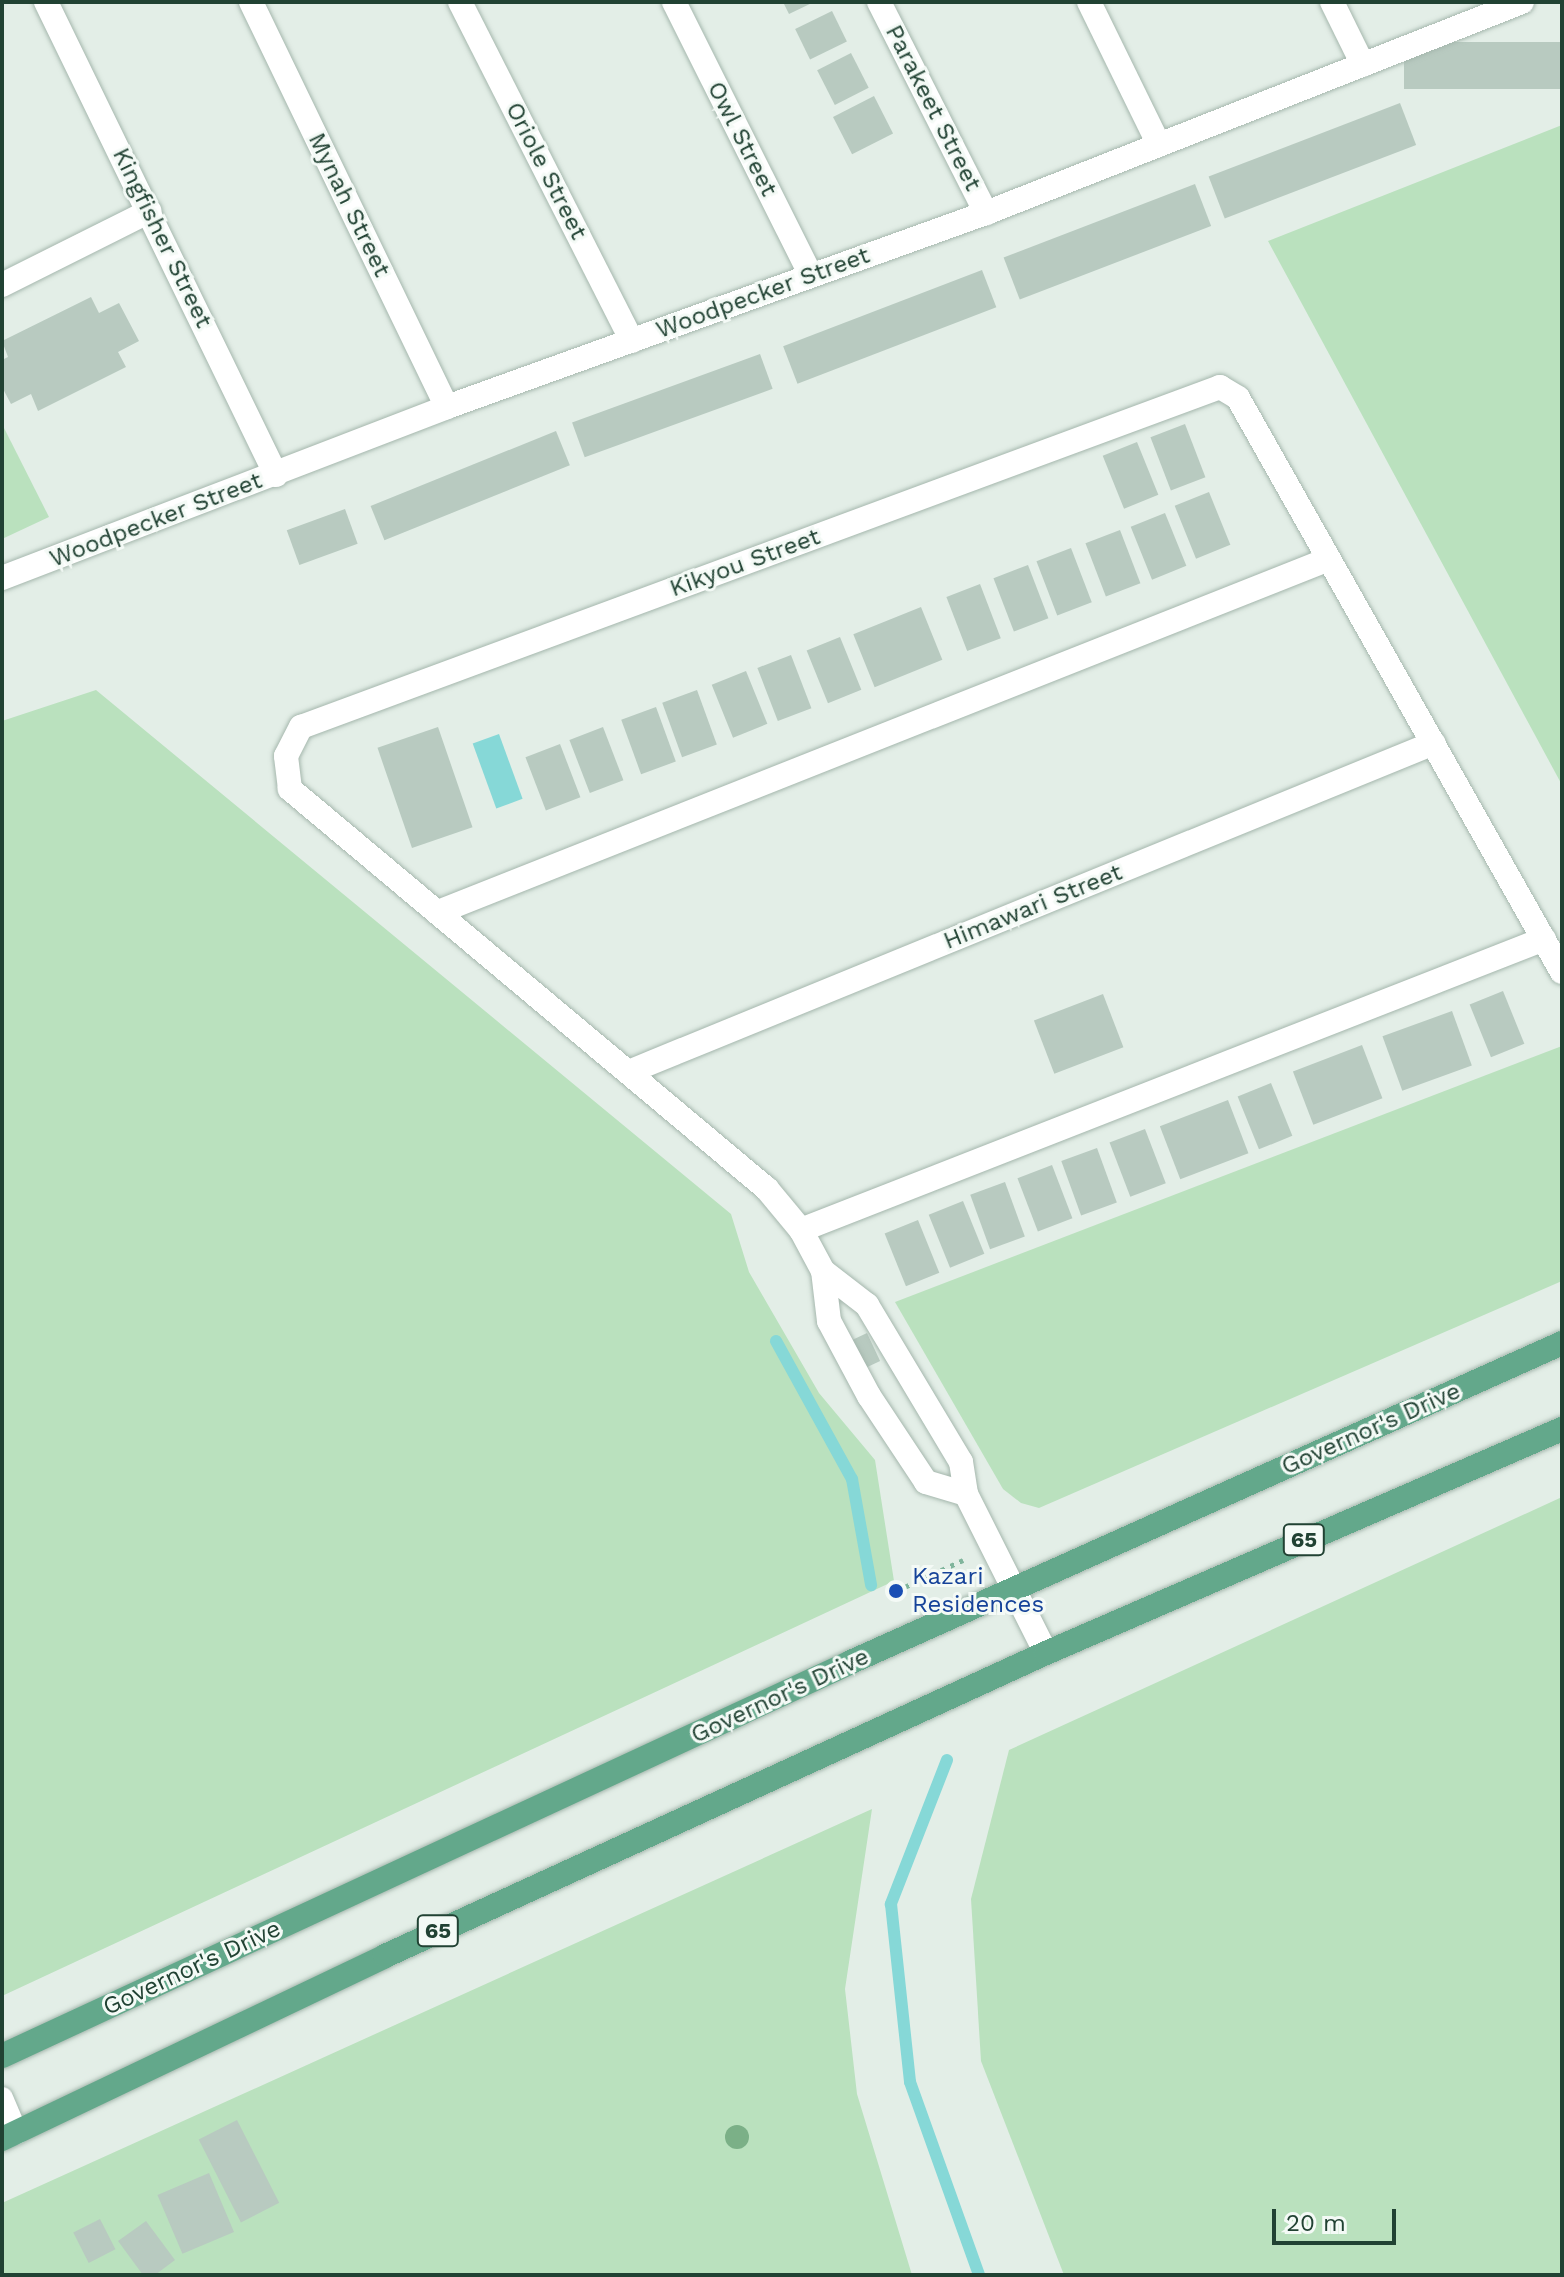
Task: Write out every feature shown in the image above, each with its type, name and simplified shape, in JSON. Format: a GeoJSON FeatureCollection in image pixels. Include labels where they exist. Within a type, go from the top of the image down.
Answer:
{"type":"FeatureCollection","features":[{"type":"Feature","properties":{"kind":"main road","name":"Governor's Drive"},"geometry":{"type":"LineString","coordinates":[[2,2056],[1014,1590],[1562,1343]]}},
{"type":"Feature","properties":{"kind":"main road","name":"65"},"geometry":{"type":"LineString","coordinates":[[10,2136],[385,1956],[1046,1653],[1562,1429]]}},
{"type":"Feature","properties":{"kind":"street","name":"Kingfisher Street"},"geometry":{"type":"LineString","coordinates":[[46,2],[276,475]]}},
{"type":"Feature","properties":{"kind":"street","name":"Mynah Street"},"geometry":{"type":"LineString","coordinates":[[251,2],[447,407]]}},
{"type":"Feature","properties":{"kind":"street","name":"Oriole Street"},"geometry":{"type":"LineString","coordinates":[[460,2],[632,341]]}},
{"type":"Feature","properties":{"kind":"street","name":"Owl Street"},"geometry":{"type":"LineString","coordinates":[[674,2],[811,276]]}},
{"type":"Feature","properties":{"kind":"street","name":"Parakeet Street"},"geometry":{"type":"LineString","coordinates":[[879,2],[986,213]]}},
{"type":"Feature","properties":{"kind":"street"},"geometry":{"type":"LineString","coordinates":[[1089,2],[1159,145]]}},
{"type":"Feature","properties":{"kind":"street"},"geometry":{"type":"LineString","coordinates":[[1332,2],[1363,65]]}},
{"type":"Feature","properties":{"kind":"street","name":"Woodpecker Street"},"geometry":{"type":"LineString","coordinates":[[2,578],[447,407],[986,213],[1522,2]]}},
{"type":"Feature","properties":{"kind":"street"},"geometry":{"type":"LineString","coordinates":[[2,285],[150,211]]}},
{"type":"Feature","properties":{"kind":"street","name":"Kikyou Street"},"geometry":{"type":"LineString","coordinates":[[441,911],[290,789],[286,756],[301,727],[1220,387],[1238,398],[1329,559]]}},
{"type":"Feature","properties":{"kind":"street"},"geometry":{"type":"LineString","coordinates":[[966,1494],[926,1482],[869,1396],[829,1321],[823,1271],[801,1230],[767,1189],[698,1134],[631,1071],[441,911],[1329,559],[1562,972]]}},
{"type":"Feature","properties":{"kind":"street","name":"Himawari Street"},"geometry":{"type":"LineString","coordinates":[[631,1071],[1434,743]]}},
{"type":"Feature","properties":{"kind":"street"},"geometry":{"type":"LineString","coordinates":[[801,1230],[1544,939]]}},
{"type":"Feature","properties":{"kind":"street"},"geometry":{"type":"LineString","coordinates":[[823,1271],[867,1305],[961,1462],[966,1494],[1046,1653]]}},
{"type":"Feature","properties":{"kind":"lane"},"geometry":{"type":"LineString","coordinates":[[2,2098],[10,2136]]}},
{"type":"Feature","properties":{"kind":"path"},"geometry":{"type":"LineString","coordinates":[[896,1591],[968,1558]]}},
{"type":"Feature","properties":{"kind":"green space"},"geometry":{"type":"Polygon","coordinates":[[[1562,125],[1562,785],[1268,241],[1562,125]]]}},
{"type":"Feature","properties":{"kind":"green space"},"geometry":{"type":"Polygon","coordinates":[[[2,424],[49,517],[2,539],[2,424]]]}},
{"type":"Feature","properties":{"kind":"green space"},"geometry":{"type":"Polygon","coordinates":[[[96,690],[731,1214],[749,1272],[819,1393],[875,1460],[894,1581],[2,1996],[2,721],[96,690]]]}},
{"type":"Feature","properties":{"kind":"green space"},"geometry":{"type":"Polygon","coordinates":[[[1562,1046],[1562,1281],[1039,1508],[1021,1503],[1003,1489],[895,1302],[1562,1046]]]}},
{"type":"Feature","properties":{"kind":"green space"},"geometry":{"type":"Polygon","coordinates":[[[1562,1497],[1562,2275],[1064,2275],[981,2061],[971,1899],[1009,1750],[1562,1497]]]}},
{"type":"Feature","properties":{"kind":"green space"},"geometry":{"type":"Polygon","coordinates":[[[872,1809],[845,1989],[857,2094],[912,2275],[2,2275],[2,2203],[872,1809]]]}},
{"type":"Feature","properties":{"kind":"water"},"geometry":{"type":"Polygon","coordinates":[[[499,734],[523,799],[496,808],[473,744],[499,734]]]}},
{"type":"Feature","properties":{"kind":"building"},"geometry":{"type":"Polygon","coordinates":[[[783,2],[814,2],[789,14],[783,2]]]}},
{"type":"Feature","properties":{"kind":"building"},"geometry":{"type":"Polygon","coordinates":[[[832,11],[847,42],[810,60],[795,29],[832,11]]]}},
{"type":"Feature","properties":{"kind":"building"},"geometry":{"type":"Polygon","coordinates":[[[1404,42],[1562,42],[1562,89],[1404,89],[1404,42]]]}},
{"type":"Feature","properties":{"kind":"building"},"geometry":{"type":"Polygon","coordinates":[[[851,53],[869,88],[835,105],[817,70],[851,53]]]}},
{"type":"Feature","properties":{"kind":"building"},"geometry":{"type":"Polygon","coordinates":[[[874,96],[893,133],[852,154],[833,117],[874,96]]]}},
{"type":"Feature","properties":{"kind":"building"},"geometry":{"type":"Polygon","coordinates":[[[1400,103],[1416,145],[1225,218],[1209,176],[1400,103]]]}},
{"type":"Feature","properties":{"kind":"building"},"geometry":{"type":"Polygon","coordinates":[[[1195,184],[1211,226],[1020,299],[1004,257],[1195,184]]]}},
{"type":"Feature","properties":{"kind":"building"},"geometry":{"type":"Polygon","coordinates":[[[982,270],[996,307],[797,384],[783,346],[982,270]]]}},
{"type":"Feature","properties":{"kind":"building"},"geometry":{"type":"Polygon","coordinates":[[[91,297],[99,313],[119,303],[139,341],[118,352],[126,367],[38,411],[31,394],[11,404],[2,387],[2,360],[8,357],[2,341],[91,297]]]}},
{"type":"Feature","properties":{"kind":"building"},"geometry":{"type":"Polygon","coordinates":[[[760,354],[773,389],[585,457],[572,422],[760,354]]]}},
{"type":"Feature","properties":{"kind":"building"},"geometry":{"type":"Polygon","coordinates":[[[1185,424],[1205,477],[1171,490],[1150,437],[1185,424]]]}},
{"type":"Feature","properties":{"kind":"building"},"geometry":{"type":"Polygon","coordinates":[[[556,431],[570,465],[384,540],[371,506],[556,431]]]}},
{"type":"Feature","properties":{"kind":"building"},"geometry":{"type":"Polygon","coordinates":[[[1137,442],[1158,495],[1124,509],[1103,456],[1137,442]]]}},
{"type":"Feature","properties":{"kind":"building"},"geometry":{"type":"Polygon","coordinates":[[[1209,492],[1230,545],[1196,559],[1175,506],[1209,492]]]}},
{"type":"Feature","properties":{"kind":"building"},"geometry":{"type":"Polygon","coordinates":[[[345,509],[358,544],[299,565],[287,530],[345,509]]]}},
{"type":"Feature","properties":{"kind":"building"},"geometry":{"type":"Polygon","coordinates":[[[1165,513],[1186,566],[1152,580],[1131,527],[1165,513]]]}},
{"type":"Feature","properties":{"kind":"building"},"geometry":{"type":"Polygon","coordinates":[[[1120,530],[1140,583],[1106,596],[1085,543],[1120,530]]]}},
{"type":"Feature","properties":{"kind":"building"},"geometry":{"type":"Polygon","coordinates":[[[1071,548],[1092,602],[1057,615],[1036,561],[1071,548]]]}},
{"type":"Feature","properties":{"kind":"building"},"geometry":{"type":"Polygon","coordinates":[[[1028,565],[1048,618],[1014,631],[993,578],[1028,565]]]}},
{"type":"Feature","properties":{"kind":"building"},"geometry":{"type":"Polygon","coordinates":[[[980,584],[1001,638],[967,651],[946,597],[980,584]]]}},
{"type":"Feature","properties":{"kind":"building"},"geometry":{"type":"Polygon","coordinates":[[[921,607],[942,660],[875,687],[853,634],[921,607]]]}},
{"type":"Feature","properties":{"kind":"building"},"geometry":{"type":"Polygon","coordinates":[[[840,637],[861,690],[828,703],[807,650],[840,637]]]}},
{"type":"Feature","properties":{"kind":"building"},"geometry":{"type":"Polygon","coordinates":[[[791,655],[811,708],[778,721],[757,668],[791,655]]]}},
{"type":"Feature","properties":{"kind":"building"},"geometry":{"type":"Polygon","coordinates":[[[746,671],[767,724],[733,738],[712,685],[746,671]]]}},
{"type":"Feature","properties":{"kind":"building"},"geometry":{"type":"Polygon","coordinates":[[[697,690],[717,745],[682,757],[662,703],[697,690]]]}},
{"type":"Feature","properties":{"kind":"building"},"geometry":{"type":"Polygon","coordinates":[[[656,707],[676,762],[641,774],[621,720],[656,707]]]}},
{"type":"Feature","properties":{"kind":"building"},"geometry":{"type":"Polygon","coordinates":[[[438,727],[473,827],[412,848],[377,748],[438,727]]]}},
{"type":"Feature","properties":{"kind":"building"},"geometry":{"type":"Polygon","coordinates":[[[603,727],[623,780],[590,793],[569,740],[603,727]]]}},
{"type":"Feature","properties":{"kind":"building"},"geometry":{"type":"Polygon","coordinates":[[[560,744],[580,797],[546,810],[525,757],[560,744]]]}},
{"type":"Feature","properties":{"kind":"building"},"geometry":{"type":"Polygon","coordinates":[[[1503,991],[1524,1044],[1491,1057],[1470,1004],[1503,991]]]}},
{"type":"Feature","properties":{"kind":"building"},"geometry":{"type":"Polygon","coordinates":[[[1103,994],[1123,1047],[1054,1074],[1034,1021],[1103,994]]]}},
{"type":"Feature","properties":{"kind":"building"},"geometry":{"type":"Polygon","coordinates":[[[1452,1011],[1472,1066],[1402,1091],[1382,1036],[1452,1011]]]}},
{"type":"Feature","properties":{"kind":"building"},"geometry":{"type":"Polygon","coordinates":[[[1362,1045],[1382,1098],[1313,1125],[1293,1072],[1362,1045]]]}},
{"type":"Feature","properties":{"kind":"building"},"geometry":{"type":"Polygon","coordinates":[[[1271,1083],[1292,1136],[1259,1149],[1238,1096],[1271,1083]]]}},
{"type":"Feature","properties":{"kind":"building"},"geometry":{"type":"Polygon","coordinates":[[[1228,1100],[1248,1153],[1180,1179],[1160,1126],[1228,1100]]]}},
{"type":"Feature","properties":{"kind":"building"},"geometry":{"type":"Polygon","coordinates":[[[1145,1129],[1166,1183],[1130,1197],[1110,1143],[1145,1129]]]}},
{"type":"Feature","properties":{"kind":"building"},"geometry":{"type":"Polygon","coordinates":[[[1097,1148],[1117,1203],[1081,1215],[1061,1161],[1097,1148]]]}},
{"type":"Feature","properties":{"kind":"building"},"geometry":{"type":"Polygon","coordinates":[[[1052,1165],[1072,1218],[1038,1231],[1017,1178],[1052,1165]]]}},
{"type":"Feature","properties":{"kind":"building"},"geometry":{"type":"Polygon","coordinates":[[[1005,1182],[1025,1237],[990,1249],[970,1195],[1005,1182]]]}},
{"type":"Feature","properties":{"kind":"building"},"geometry":{"type":"Polygon","coordinates":[[[963,1201],[984,1254],[950,1268],[929,1215],[963,1201]]]}},
{"type":"Feature","properties":{"kind":"building"},"geometry":{"type":"Polygon","coordinates":[[[918,1220],[939,1273],[906,1286],[885,1233],[918,1220]]]}},
{"type":"Feature","properties":{"kind":"building"},"geometry":{"type":"Polygon","coordinates":[[[867,1333],[880,1361],[865,1368],[852,1340],[867,1333]]]}},
{"type":"Feature","properties":{"kind":"building"},"geometry":{"type":"Polygon","coordinates":[[[237,2120],[279,2203],[241,2222],[199,2140],[237,2120]]]}},
{"type":"Feature","properties":{"kind":"building"},"geometry":{"type":"Polygon","coordinates":[[[209,2173],[234,2232],[182,2254],[157,2195],[209,2173]]]}},
{"type":"Feature","properties":{"kind":"building"},"geometry":{"type":"Polygon","coordinates":[[[100,2219],[115,2249],[89,2263],[73,2233],[100,2219]]]}},
{"type":"Feature","properties":{"kind":"building"},"geometry":{"type":"Polygon","coordinates":[[[146,2221],[175,2260],[155,2275],[143,2275],[118,2241],[146,2221]]]}},
{"type":"Feature","properties":{"kind":"waterway"},"geometry":{"type":"LineString","coordinates":[[776,1341],[852,1479],[871,1585]]}},
{"type":"Feature","properties":{"kind":"waterway"},"geometry":{"type":"LineString","coordinates":[[947,1760],[891,1904],[910,2082],[979,2275]]}},
{"type":"Feature","properties":{"kind":"place","name":"Kazari Residences"},"geometry":{"type":"Point","coordinates":[896,1591]}}]}
